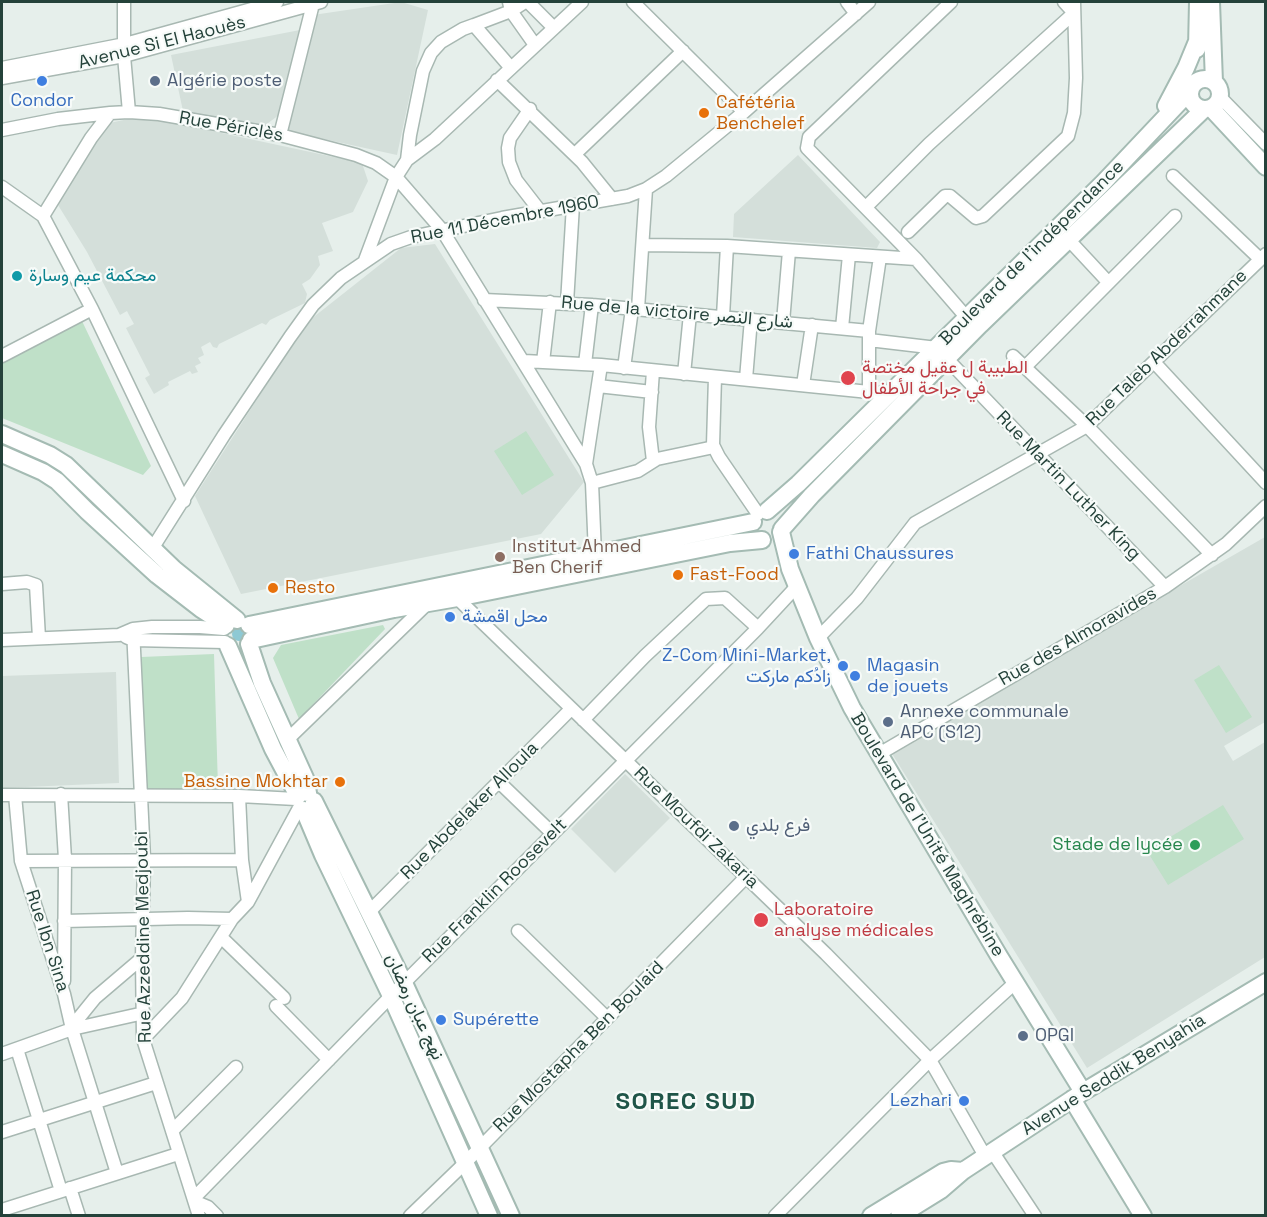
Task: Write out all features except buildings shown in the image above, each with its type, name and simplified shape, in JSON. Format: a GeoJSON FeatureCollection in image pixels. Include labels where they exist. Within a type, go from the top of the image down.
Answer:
{"type":"FeatureCollection","features":[{"type":"Feature","properties":{"kind":"main road"},"geometry":{"type":"LineString","coordinates":[[1198,2],[1192,87],[1193,104],[1212,99]]}},
{"type":"Feature","properties":{"kind":"main road"},"geometry":{"type":"LineString","coordinates":[[1211,2],[1212,99]]}},
{"type":"Feature","properties":{"kind":"main road"},"geometry":{"type":"LineString","coordinates":[[1152,132],[1176,90],[1197,39]]}},
{"type":"Feature","properties":{"kind":"main road"},"geometry":{"type":"LineString","coordinates":[[1192,87],[1201,79],[1212,99],[1266,167]]}},
{"type":"Feature","properties":{"kind":"main road","name":"Boulevard de l'indépendance"},"geometry":{"type":"LineString","coordinates":[[236,634],[478,586],[773,535],[942,353],[967,318],[1152,132],[1192,87]]}},
{"type":"Feature","properties":{"kind":"main road","name":"Boulevard de l'indépendance"},"geometry":{"type":"LineString","coordinates":[[236,634],[457,598],[478,586],[595,554],[759,516],[798,484],[889,394],[942,353],[1068,239],[1212,99]]}},
{"type":"Feature","properties":{"kind":"main road"},"geometry":{"type":"LineString","coordinates":[[2,434],[50,455],[66,465],[236,634]]}},
{"type":"Feature","properties":{"kind":"main road"},"geometry":{"type":"LineString","coordinates":[[2,454],[43,472],[57,481],[157,575],[236,634]]}},
{"type":"Feature","properties":{"kind":"main road"},"geometry":{"type":"LineString","coordinates":[[759,516],[779,516],[773,535],[755,534],[759,516]]}},
{"type":"Feature","properties":{"kind":"main road","name":"Boulevard de l'Unité Maghrébine"},"geometry":{"type":"LineString","coordinates":[[773,535],[790,568],[818,638],[852,708],[1016,982],[1143,1215]]}},
{"type":"Feature","properties":{"kind":"main road","name":"نهج عبان رمضان"},"geometry":{"type":"LineString","coordinates":[[236,634],[262,683],[305,778],[303,801],[323,855],[391,996],[489,1215]]}},
{"type":"Feature","properties":{"kind":"main road","name":"نهج عبان رمضان"},"geometry":{"type":"LineString","coordinates":[[236,634],[273,749],[369,912],[511,1215]]}},
{"type":"Feature","properties":{"kind":"main road","name":"Avenue Seddik Benyahia"},"geometry":{"type":"LineString","coordinates":[[899,1215],[941,1190],[963,1171],[1077,1095],[1266,982]]}},
{"type":"Feature","properties":{"kind":"main road"},"geometry":{"type":"LineString","coordinates":[[872,1215],[943,1172],[963,1171]]}},
{"type":"Feature","properties":{"kind":"street"},"geometry":{"type":"LineString","coordinates":[[124,2],[129,112]]}},
{"type":"Feature","properties":{"kind":"street","name":"Avenue Si El Haouès"},"geometry":{"type":"LineString","coordinates":[[2,68],[125,50],[245,6],[277,2]]}},
{"type":"Feature","properties":{"kind":"street"},"geometry":{"type":"LineString","coordinates":[[407,160],[413,121],[428,59],[441,42],[510,6],[526,2],[554,28]]}},
{"type":"Feature","properties":{"kind":"street"},"geometry":{"type":"LineString","coordinates":[[365,261],[396,177],[407,160],[435,139],[582,2]]}},
{"type":"Feature","properties":{"kind":"street"},"geometry":{"type":"LineString","coordinates":[[633,2],[744,112]]}},
{"type":"Feature","properties":{"kind":"street"},"geometry":{"type":"LineString","coordinates":[[847,2],[856,14]]}},
{"type":"Feature","properties":{"kind":"street","name":"Rue 11 Décembre 1960"},"geometry":{"type":"LineString","coordinates":[[152,549],[231,425],[314,305],[341,278],[401,240],[540,211],[612,199],[646,189],[666,176],[744,112],[869,2]]}},
{"type":"Feature","properties":{"kind":"street"},"geometry":{"type":"LineString","coordinates":[[951,2],[814,132],[807,143],[807,148],[916,260],[967,318]]}},
{"type":"Feature","properties":{"kind":"street"},"geometry":{"type":"LineString","coordinates":[[1064,2],[1074,7]]}},
{"type":"Feature","properties":{"kind":"street"},"geometry":{"type":"LineString","coordinates":[[280,135],[317,3]]}},
{"type":"Feature","properties":{"kind":"street","name":"Avenue Si El Haouès"},"geometry":{"type":"LineString","coordinates":[[2,78],[317,3]]}},
{"type":"Feature","properties":{"kind":"street"},"geometry":{"type":"LineString","coordinates":[[510,6],[535,45]]}},
{"type":"Feature","properties":{"kind":"street"},"geometry":{"type":"LineString","coordinates":[[866,207],[1074,7]]}},
{"type":"Feature","properties":{"kind":"street"},"geometry":{"type":"LineString","coordinates":[[908,232],[945,196],[950,196],[976,218],[983,216],[1063,143],[1071,129],[1074,114],[1076,78],[1074,7]]}},
{"type":"Feature","properties":{"kind":"street"},"geometry":{"type":"LineString","coordinates":[[474,25],[511,68]]}},
{"type":"Feature","properties":{"kind":"street"},"geometry":{"type":"LineString","coordinates":[[574,154],[683,51]]}},
{"type":"Feature","properties":{"kind":"street"},"geometry":{"type":"LineString","coordinates":[[497,80],[530,109],[574,154],[612,199]]}},
{"type":"Feature","properties":{"kind":"street"},"geometry":{"type":"LineString","coordinates":[[1212,99],[1266,144]]}},
{"type":"Feature","properties":{"kind":"street"},"geometry":{"type":"LineString","coordinates":[[530,109],[510,138],[509,162],[516,180],[540,211]]}},
{"type":"Feature","properties":{"kind":"street"},"geometry":{"type":"LineString","coordinates":[[43,216],[91,138],[110,113]]}},
{"type":"Feature","properties":{"kind":"street","name":"Rue Périclès"},"geometry":{"type":"LineString","coordinates":[[2,130],[58,119],[110,113],[159,114],[280,135],[356,155],[376,163],[396,177],[442,231],[586,464]]}},
{"type":"Feature","properties":{"kind":"street"},"geometry":{"type":"LineString","coordinates":[[1173,176],[1263,256]]}},
{"type":"Feature","properties":{"kind":"street"},"geometry":{"type":"LineString","coordinates":[[2,187],[43,216],[92,309],[184,501]]}},
{"type":"Feature","properties":{"kind":"street"},"geometry":{"type":"LineString","coordinates":[[624,368],[635,309],[643,245],[646,189]]}},
{"type":"Feature","properties":{"kind":"street"},"geometry":{"type":"LineString","coordinates":[[567,303],[573,205]]}},
{"type":"Feature","properties":{"kind":"street"},"geometry":{"type":"LineString","coordinates":[[1025,367],[1175,216]]}},
{"type":"Feature","properties":{"kind":"street"},"geometry":{"type":"LineString","coordinates":[[1068,239],[1108,282]]}},
{"type":"Feature","properties":{"kind":"street"},"geometry":{"type":"LineString","coordinates":[[643,245],[727,246],[916,260]]}},
{"type":"Feature","properties":{"kind":"street"},"geometry":{"type":"LineString","coordinates":[[723,316],[727,246]]}},
{"type":"Feature","properties":{"kind":"street"},"geometry":{"type":"LineString","coordinates":[[783,322],[789,251]]}},
{"type":"Feature","properties":{"kind":"street"},"geometry":{"type":"LineString","coordinates":[[842,328],[849,255]]}},
{"type":"Feature","properties":{"kind":"street","name":"Rue Taleb Abderrahmane"},"geometry":{"type":"LineString","coordinates":[[818,638],[857,598],[915,523],[1088,426],[1263,256]]}},
{"type":"Feature","properties":{"kind":"street"},"geometry":{"type":"LineString","coordinates":[[869,392],[869,335],[880,257]]}},
{"type":"Feature","properties":{"kind":"street","name":"Rue de la victoire شارع النصر"},"geometry":{"type":"LineString","coordinates":[[484,300],[567,303],[842,328],[942,353]]}},
{"type":"Feature","properties":{"kind":"street"},"geometry":{"type":"LineString","coordinates":[[543,362],[550,302]]}},
{"type":"Feature","properties":{"kind":"street"},"geometry":{"type":"LineString","coordinates":[[585,364],[592,305]]}},
{"type":"Feature","properties":{"kind":"street"},"geometry":{"type":"LineString","coordinates":[[2,356],[92,309]]}},
{"type":"Feature","properties":{"kind":"street"},"geometry":{"type":"LineString","coordinates":[[684,374],[690,314]]}},
{"type":"Feature","properties":{"kind":"street"},"geometry":{"type":"LineString","coordinates":[[746,379],[751,320]]}},
{"type":"Feature","properties":{"kind":"street"},"geometry":{"type":"LineString","coordinates":[[802,385],[812,325]]}},
{"type":"Feature","properties":{"kind":"street","name":"Rue Martin Luther King"},"geometry":{"type":"LineString","coordinates":[[942,353],[1165,587]]}},
{"type":"Feature","properties":{"kind":"street"},"geometry":{"type":"LineString","coordinates":[[1013,356],[1088,426],[1212,555]]}},
{"type":"Feature","properties":{"kind":"street"},"geometry":{"type":"LineString","coordinates":[[524,361],[601,365],[889,394]]}},
{"type":"Feature","properties":{"kind":"street"},"geometry":{"type":"LineString","coordinates":[[1154,362],[1266,483]]}},
{"type":"Feature","properties":{"kind":"street"},"geometry":{"type":"LineString","coordinates":[[595,554],[592,483],[586,464],[601,365]]}},
{"type":"Feature","properties":{"kind":"street"},"geometry":{"type":"LineString","coordinates":[[653,371],[649,428],[653,461]]}},
{"type":"Feature","properties":{"kind":"street"},"geometry":{"type":"LineString","coordinates":[[716,376],[714,447],[759,516]]}},
{"type":"Feature","properties":{"kind":"street"},"geometry":{"type":"LineString","coordinates":[[598,386],[652,392]]}},
{"type":"Feature","properties":{"kind":"street"},"geometry":{"type":"LineString","coordinates":[[592,483],[638,471],[653,461],[675,454],[714,447]]}},
{"type":"Feature","properties":{"kind":"street","name":"Rue des Almoravides"},"geometry":{"type":"LineString","coordinates":[[879,754],[1165,587],[1226,544],[1266,506]]}},
{"type":"Feature","properties":{"kind":"street"},"geometry":{"type":"LineString","coordinates":[[2,584],[27,582],[36,585],[39,638]]}},
{"type":"Feature","properties":{"kind":"street","name":"Rue Franklin Roosevelt"},"geometry":{"type":"LineString","coordinates":[[195,1200],[391,996],[758,628],[797,586]]}},
{"type":"Feature","properties":{"kind":"street","name":"Rue Moufdi Zakaria"},"geometry":{"type":"LineString","coordinates":[[457,598],[746,877],[930,1060],[989,1153],[1035,1215]]}},
{"type":"Feature","properties":{"kind":"street"},"geometry":{"type":"LineString","coordinates":[[583,720],[645,656],[706,599],[725,598],[758,628]]}},
{"type":"Feature","properties":{"kind":"street"},"geometry":{"type":"LineString","coordinates":[[288,739],[429,602]]}},
{"type":"Feature","properties":{"kind":"street"},"geometry":{"type":"LineString","coordinates":[[2,640],[133,634],[174,627],[236,634]]}},
{"type":"Feature","properties":{"kind":"street","name":"Rue Azzeddine Medjoubi"},"geometry":{"type":"LineString","coordinates":[[133,634],[144,859],[143,1039],[199,1215]]}},
{"type":"Feature","properties":{"kind":"street","name":"Rue Abdelaker Alloula"},"geometry":{"type":"LineString","coordinates":[[369,912],[571,709]]}},
{"type":"Feature","properties":{"kind":"street"},"geometry":{"type":"LineString","coordinates":[[499,782],[552,833]]}},
{"type":"Feature","properties":{"kind":"street"},"geometry":{"type":"LineString","coordinates":[[61,794],[65,859],[64,994]]}},
{"type":"Feature","properties":{"kind":"street"},"geometry":{"type":"LineString","coordinates":[[2,795],[239,796],[303,801],[248,902],[232,920],[182,998],[143,1039]]}},
{"type":"Feature","properties":{"kind":"street","name":"Rue Ibn Sina"},"geometry":{"type":"LineString","coordinates":[[15,795],[21,861],[64,994],[117,1173]]}},
{"type":"Feature","properties":{"kind":"street"},"geometry":{"type":"LineString","coordinates":[[239,796],[242,860],[248,902]]}},
{"type":"Feature","properties":{"kind":"street"},"geometry":{"type":"LineString","coordinates":[[21,861],[65,859],[242,860]]}},
{"type":"Feature","properties":{"kind":"street","name":"Rue Mostapha Ben Boulaid"},"geometry":{"type":"LineString","coordinates":[[410,1215],[465,1163],[746,877]]}},
{"type":"Feature","properties":{"kind":"street"},"geometry":{"type":"LineString","coordinates":[[64,921],[232,920]]}},
{"type":"Feature","properties":{"kind":"street"},"geometry":{"type":"LineString","coordinates":[[518,931],[607,1018]]}},
{"type":"Feature","properties":{"kind":"street"},"geometry":{"type":"LineString","coordinates":[[222,938],[329,1060]]}},
{"type":"Feature","properties":{"kind":"street"},"geometry":{"type":"LineString","coordinates":[[74,1029],[78,1019],[95,998],[142,958]]}},
{"type":"Feature","properties":{"kind":"street"},"geometry":{"type":"LineString","coordinates":[[775,1215],[930,1060],[1016,982]]}},
{"type":"Feature","properties":{"kind":"street"},"geometry":{"type":"LineString","coordinates":[[2,1054],[74,1029],[144,1013]]}},
{"type":"Feature","properties":{"kind":"street"},"geometry":{"type":"LineString","coordinates":[[17,1049],[40,1120],[66,1189],[79,1215]]}},
{"type":"Feature","properties":{"kind":"street"},"geometry":{"type":"LineString","coordinates":[[172,1131],[236,1067]]}},
{"type":"Feature","properties":{"kind":"street"},"geometry":{"type":"LineString","coordinates":[[2,1132],[156,1083]]}},
{"type":"Feature","properties":{"kind":"street"},"geometry":{"type":"LineString","coordinates":[[3,1206],[178,1154]]}},
{"type":"Feature","properties":{"kind":"street"},"geometry":{"type":"LineString","coordinates":[[195,1200],[217,1215]]}},
{"type":"Feature","properties":{"kind":"shaded area"},"geometry":{"type":"Polygon","coordinates":[[[401,2],[428,10],[397,155],[287,131],[313,15],[401,2]]]}},
{"type":"Feature","properties":{"kind":"shaded area"},"geometry":{"type":"Polygon","coordinates":[[[300,30],[279,115],[264,126],[183,111],[171,55],[300,30]]]}},
{"type":"Feature","properties":{"kind":"shaded area"},"geometry":{"type":"Polygon","coordinates":[[[142,116],[362,163],[368,181],[353,212],[322,223],[333,251],[318,256],[320,265],[310,279],[302,284],[307,294],[305,303],[270,320],[266,325],[262,323],[219,344],[217,348],[213,347],[210,342],[201,347],[204,355],[198,358],[201,363],[195,366],[198,372],[192,374],[190,371],[168,382],[169,385],[154,394],[145,378],[150,375],[126,328],[134,324],[127,311],[120,315],[87,252],[58,205],[105,124],[142,116]]]}},
{"type":"Feature","properties":{"kind":"shaded area"},"geometry":{"type":"Polygon","coordinates":[[[798,155],[880,242],[877,248],[733,237],[734,214],[798,155]]]}},
{"type":"Feature","properties":{"kind":"shaded area"},"geometry":{"type":"Polygon","coordinates":[[[435,244],[584,482],[541,534],[241,594],[195,496],[306,323],[401,248],[435,244]]]}},
{"type":"Feature","properties":{"kind":"shaded area"},"geometry":{"type":"Polygon","coordinates":[[[1265,537],[1265,722],[1224,746],[1233,761],[1265,742],[1265,957],[1087,1068],[891,752],[1265,537]]]}},
{"type":"Feature","properties":{"kind":"shaded area"},"geometry":{"type":"Polygon","coordinates":[[[116,672],[119,783],[2,788],[2,676],[116,672]]]}},
{"type":"Feature","properties":{"kind":"shaded area"},"geometry":{"type":"Polygon","coordinates":[[[625,774],[670,818],[615,873],[571,829],[625,774]]]}},
{"type":"Feature","properties":{"kind":"green space"},"geometry":{"type":"Polygon","coordinates":[[[82,321],[151,466],[143,475],[2,418],[2,359],[82,321]]]}},
{"type":"Feature","properties":{"kind":"green space"},"geometry":{"type":"Polygon","coordinates":[[[526,431],[554,475],[522,495],[494,451],[526,431]]]}},
{"type":"Feature","properties":{"kind":"green space"},"geometry":{"type":"Polygon","coordinates":[[[383,625],[385,629],[299,719],[273,658],[281,645],[383,625]]]}},
{"type":"Feature","properties":{"kind":"green space"},"geometry":{"type":"Polygon","coordinates":[[[214,654],[218,788],[145,790],[141,657],[214,654]]]}},
{"type":"Feature","properties":{"kind":"green space"},"geometry":{"type":"Polygon","coordinates":[[[1219,665],[1252,717],[1226,733],[1194,680],[1219,665]]]}},
{"type":"Feature","properties":{"kind":"green space","name":"Stade de lycée"},"geometry":{"type":"Polygon","coordinates":[[[1223,805],[1244,839],[1168,885],[1147,851],[1223,805]]]}},
{"type":"Feature","properties":{"kind":"water"},"geometry":{"type":"Polygon","coordinates":[[[236,627],[242,627],[246,634],[242,641],[236,641],[232,637],[232,631],[236,627]]]}},
{"type":"Feature","properties":{"kind":"place","name":"Condor"},"geometry":{"type":"Point","coordinates":[42,81]}},
{"type":"Feature","properties":{"kind":"place","name":"Algérie poste"},"geometry":{"type":"Point","coordinates":[155,81]}},
{"type":"Feature","properties":{"kind":"place","name":"Cafétéria Benchelef"},"geometry":{"type":"Point","coordinates":[704,113]}},
{"type":"Feature","properties":{"kind":"place","name":"محكمة عيم وسارة"},"geometry":{"type":"Point","coordinates":[17,276]}},
{"type":"Feature","properties":{"kind":"place","name":"الطبيبة ل عقيل مختصة في جراحة الأطفال"},"geometry":{"type":"Point","coordinates":[848,378]}},
{"type":"Feature","properties":{"kind":"place","name":"Fathi Chaussures"},"geometry":{"type":"Point","coordinates":[794,554]}},
{"type":"Feature","properties":{"kind":"place","name":"Institut Ahmed Ben Cherif"},"geometry":{"type":"Point","coordinates":[500,557]}},
{"type":"Feature","properties":{"kind":"place","name":"Fast-Food"},"geometry":{"type":"Point","coordinates":[678,575]}},
{"type":"Feature","properties":{"kind":"place","name":"Resto"},"geometry":{"type":"Point","coordinates":[273,588]}},
{"type":"Feature","properties":{"kind":"place","name":"محل اقمشة"},"geometry":{"type":"Point","coordinates":[450,617]}},
{"type":"Feature","properties":{"kind":"place","name":"Z-Com Mini-Market, زادُكم ماركت"},"geometry":{"type":"Point","coordinates":[843,666]}},
{"type":"Feature","properties":{"kind":"place","name":"Magasin de jouets"},"geometry":{"type":"Point","coordinates":[855,676]}},
{"type":"Feature","properties":{"kind":"place","name":"Annexe communale APC (S12)"},"geometry":{"type":"Point","coordinates":[888,722]}},
{"type":"Feature","properties":{"kind":"place","name":"Bassine Mokhtar"},"geometry":{"type":"Point","coordinates":[340,782]}},
{"type":"Feature","properties":{"kind":"place","name":"فرع بلدي"},"geometry":{"type":"Point","coordinates":[734,826]}},
{"type":"Feature","properties":{"kind":"place","name":"Stade de lycée"},"geometry":{"type":"Point","coordinates":[1195,845]}},
{"type":"Feature","properties":{"kind":"place","name":"Laboratoire analyse médicales"},"geometry":{"type":"Point","coordinates":[761,920]}},
{"type":"Feature","properties":{"kind":"place","name":"Supérette"},"geometry":{"type":"Point","coordinates":[441,1020]}},
{"type":"Feature","properties":{"kind":"place","name":"OPGI"},"geometry":{"type":"Point","coordinates":[1023,1036]}},
{"type":"Feature","properties":{"kind":"place","name":"Lezhari"},"geometry":{"type":"Point","coordinates":[964,1101]}},
{"type":"Feature","properties":{"kind":"district","name":"SOREC SUD"},"geometry":{"type":"Point","coordinates":[686,1102]}}]}
